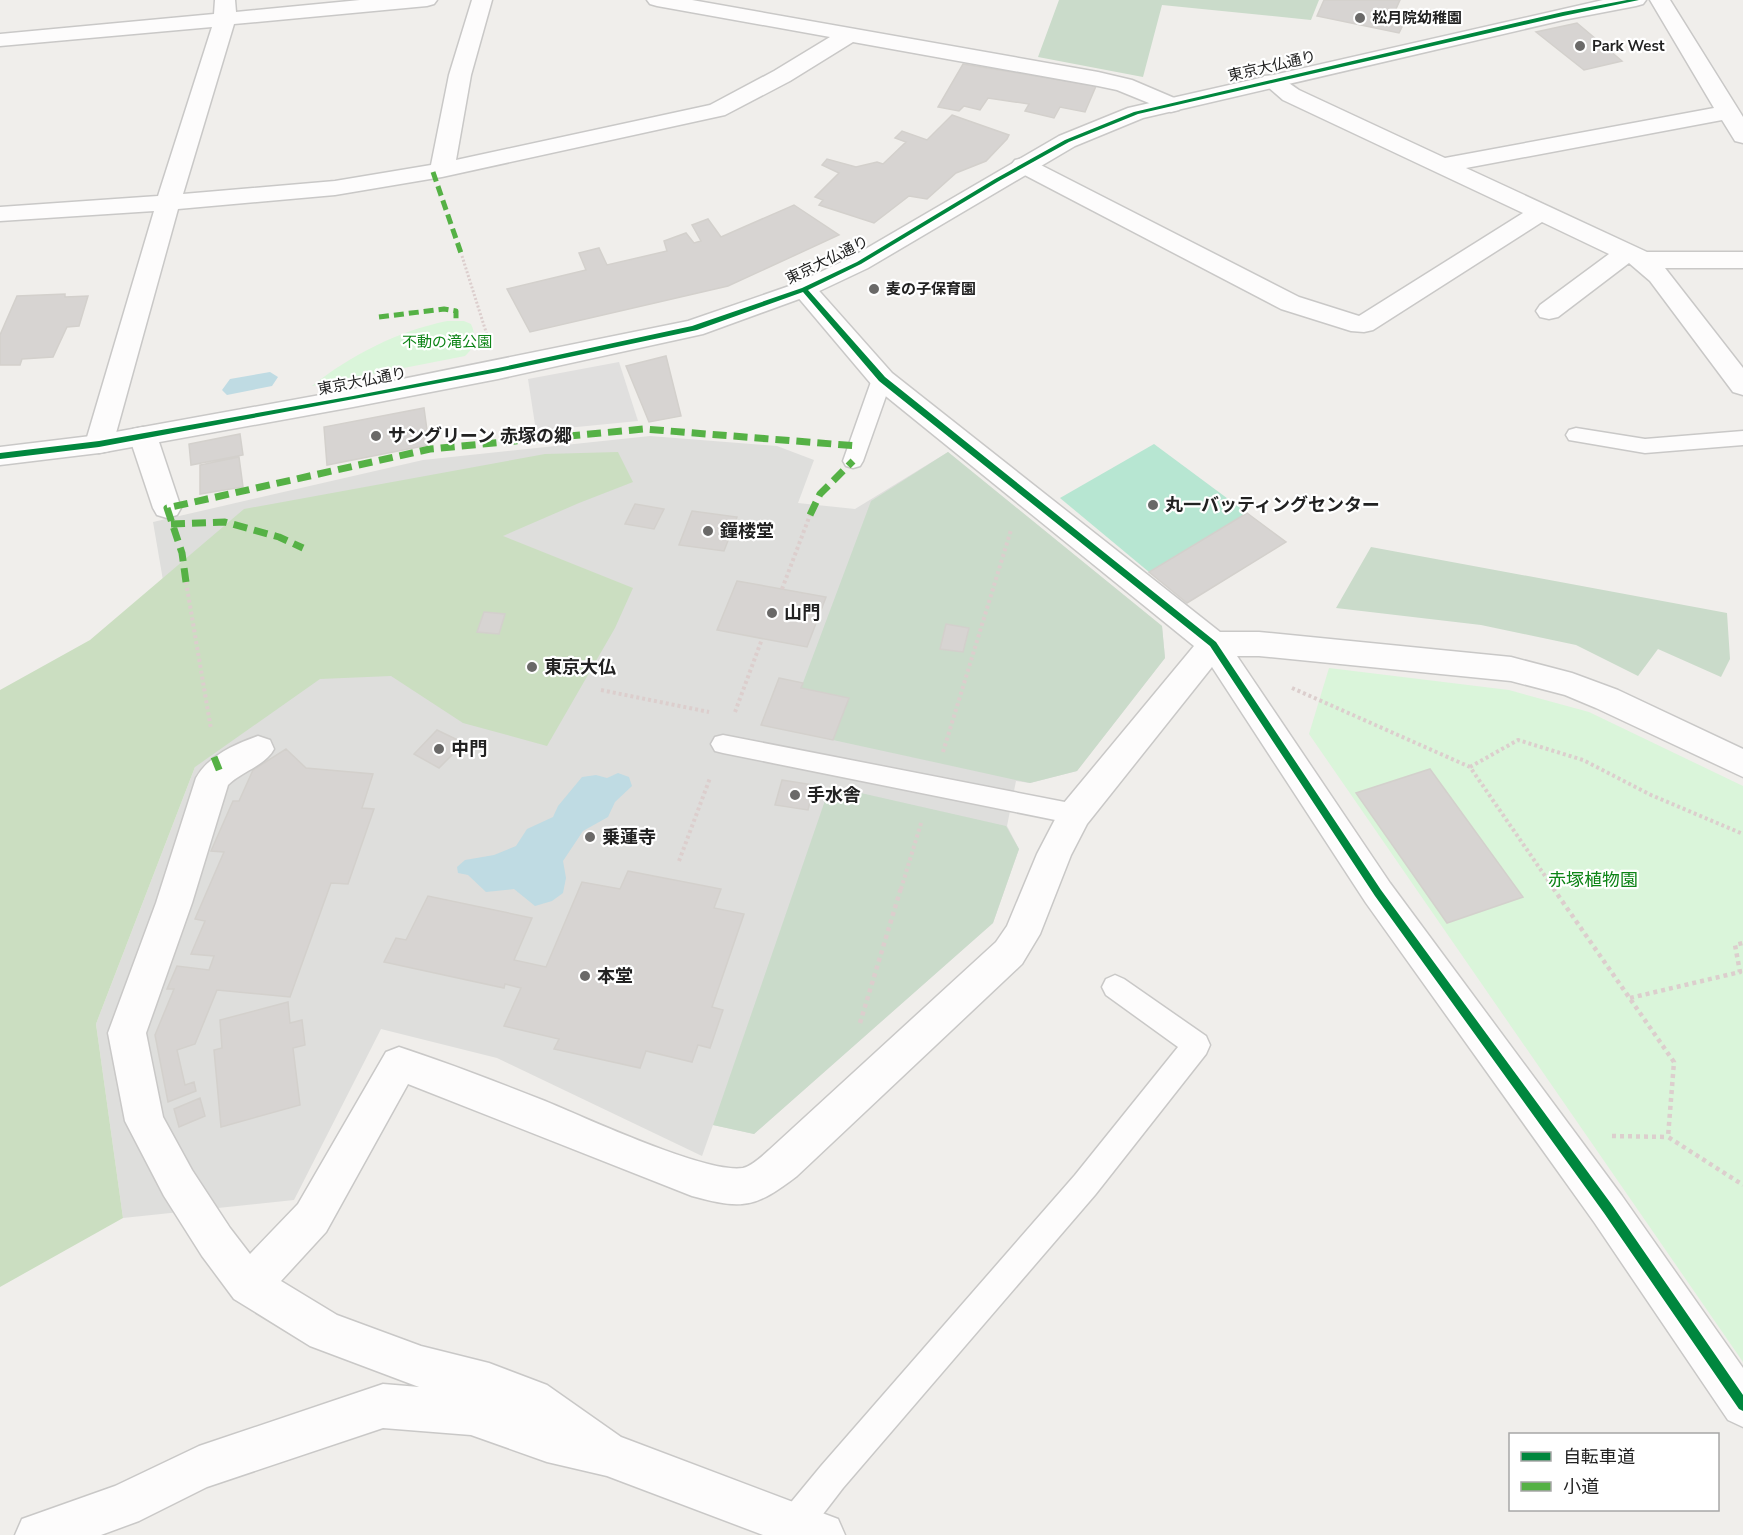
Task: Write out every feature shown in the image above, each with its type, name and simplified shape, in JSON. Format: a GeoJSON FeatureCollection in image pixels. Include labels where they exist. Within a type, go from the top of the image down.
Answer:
{"type":"FeatureCollection","features":[{"type":"Feature","properties":{"kind":"street"},"geometry":{"type":"LineString","coordinates":[[0,40],[225,9],[427,0]]}},
{"type":"Feature","properties":{"kind":"street"},"geometry":{"type":"LineString","coordinates":[[442,170],[460,75],[482,0]]}},
{"type":"Feature","properties":{"kind":"street"},"geometry":{"type":"LineString","coordinates":[[665,0],[1116,83],[1171,105]]}},
{"type":"Feature","properties":{"kind":"street","name":"東京大仏通り"},"geometry":{"type":"LineString","coordinates":[[0,456],[99,444],[143,436],[498,370],[694,328],[804,289],[859,263],[1067,141],[1136,113],[1552,17],[1636,0]]}},
{"type":"Feature","properties":{"kind":"street"},"geometry":{"type":"LineString","coordinates":[[1660,0],[1743,136]]}},
{"type":"Feature","properties":{"kind":"street"},"geometry":{"type":"LineString","coordinates":[[99,444],[225,9]]}},
{"type":"Feature","properties":{"kind":"street"},"geometry":{"type":"LineString","coordinates":[[0,214],[168,203],[335,188],[442,170],[717,110],[782,76],[850,34]]}},
{"type":"Feature","properties":{"kind":"street"},"geometry":{"type":"LineString","coordinates":[[1272,81],[1291,95],[1635,256],[1659,276],[1743,386]]}},
{"type":"Feature","properties":{"kind":"street"},"geometry":{"type":"LineString","coordinates":[[1442,166],[1728,112]]}},
{"type":"Feature","properties":{"kind":"street"},"geometry":{"type":"LineString","coordinates":[[1023,165],[1290,303],[1316,313],[1358,324],[1364,324],[1539,213]]}},
{"type":"Feature","properties":{"kind":"street"},"geometry":{"type":"LineString","coordinates":[[1549,311],[1635,256],[1743,260]]}},
{"type":"Feature","properties":{"kind":"street"},"geometry":{"type":"LineString","coordinates":[[804,289],[882,379],[1213,644],[1378,893],[1608,1209],[1743,1405]]}},
{"type":"Feature","properties":{"kind":"street"},"geometry":{"type":"LineString","coordinates":[[143,436],[167,508]]}},
{"type":"Feature","properties":{"kind":"street"},"geometry":{"type":"LineString","coordinates":[[1213,644],[1259,644],[1510,669],[1572,685],[1607,699],[1743,765]]}},
{"type":"Feature","properties":{"kind":"street"},"geometry":{"type":"LineString","coordinates":[[249,1285],[312,1218],[399,1064],[452,1081],[634,1155],[698,1178],[739,1187],[756,1184],[783,1163],[1010,953],[1022,934],[1054,854],[1075,814],[1213,644]]}},
{"type":"Feature","properties":{"kind":"street"},"geometry":{"type":"LineString","coordinates":[[258,749],[225,767],[213,778],[174,903],[127,1033],[144,1121],[184,1193],[216,1242],[249,1285],[325,1331],[421,1367],[489,1384],[532,1400],[607,1454]]}},
{"type":"Feature","properties":{"kind":"street"},"geometry":{"type":"LineString","coordinates":[[38,1535],[79,1528],[199,1468],[383,1406],[471,1413],[547,1440],[607,1454],[808,1530]]}},
{"type":"Feature","properties":{"kind":"lane"},"geometry":{"type":"LineString","coordinates":[[853,461],[882,379]]}},
{"type":"Feature","properties":{"kind":"lane"},"geometry":{"type":"LineString","coordinates":[[1576,435],[1645,446],[1743,438]]}},
{"type":"Feature","properties":{"kind":"lane"},"geometry":{"type":"LineString","coordinates":[[723,744],[1075,814]]}},
{"type":"Feature","properties":{"kind":"lane"},"geometry":{"type":"LineString","coordinates":[[808,1530],[832,1477],[1085,1185],[1196,1046],[1114,987]]}},
{"type":"Feature","properties":{"kind":"path"},"geometry":{"type":"LineString","coordinates":[[462,256],[498,370]]}},
{"type":"Feature","properties":{"kind":"path"},"geometry":{"type":"LineString","coordinates":[[782,589],[810,515]]}},
{"type":"Feature","properties":{"kind":"path"},"geometry":{"type":"LineString","coordinates":[[186,582],[212,737]]}},
{"type":"Feature","properties":{"kind":"path"},"geometry":{"type":"LineString","coordinates":[[1282,683],[1470,767],[1674,1062],[1668,1137],[1743,1185]]}},
{"type":"Feature","properties":{"kind":"path"},"geometry":{"type":"LineString","coordinates":[[601,690],[711,712]]}},
{"type":"Feature","properties":{"kind":"path"},"geometry":{"type":"LineString","coordinates":[[1470,767],[1518,740],[1583,760],[1651,795],[1743,834]]}},
{"type":"Feature","properties":{"kind":"path"},"geometry":{"type":"LineString","coordinates":[[1630,998],[1742,973],[1735,945],[1743,943]]}},
{"type":"Feature","properties":{"kind":"shaded area"},"geometry":{"type":"Polygon","coordinates":[[[619,362],[638,421],[536,431],[528,379],[619,362]]]}},
{"type":"Feature","properties":{"kind":"shaded area","name":"乗蓮寺"},"geometry":{"type":"Polygon","coordinates":[[[650,436],[777,446],[814,460],[798,503],[855,509],[948,452],[1162,626],[1165,658],[1077,771],[1030,783],[1016,781],[1007,826],[1019,849],[993,923],[754,1134],[713,1125],[702,1156],[497,1058],[381,1029],[294,1200],[123,1218],[96,1024],[195,767],[153,522],[423,460],[650,436]]]}},
{"type":"Feature","properties":{"kind":"green space"},"geometry":{"type":"Polygon","coordinates":[[[1059,0],[1319,0],[1311,20],[1162,5],[1143,77],[1038,57],[1059,0]]]}},
{"type":"Feature","properties":{"kind":"green space","name":"不動の滝公園"},"geometry":{"type":"Polygon","coordinates":[[[447,321],[464,321],[471,324],[474,342],[465,356],[312,386],[359,354],[411,331],[447,321]]]}},
{"type":"Feature","properties":{"kind":"green space","name":"丸一バッティングセンター"},"geometry":{"type":"Polygon","coordinates":[[[1154,444],[1247,513],[1149,572],[1060,498],[1154,444]]]}},
{"type":"Feature","properties":{"kind":"green space"},"geometry":{"type":"Polygon","coordinates":[[[618,452],[633,482],[503,536],[633,588],[615,628],[547,746],[463,723],[391,676],[320,679],[195,767],[96,1024],[123,1218],[0,1287],[0,690],[90,640],[244,509],[545,454],[618,452]]]}},
{"type":"Feature","properties":{"kind":"green space"},"geometry":{"type":"Polygon","coordinates":[[[948,452],[1162,626],[1165,658],[1077,771],[1030,783],[833,740],[849,698],[801,688],[871,501],[948,452]]]}},
{"type":"Feature","properties":{"kind":"green space"},"geometry":{"type":"Polygon","coordinates":[[[1371,547],[1727,613],[1730,659],[1721,677],[1658,649],[1638,676],[1576,645],[1481,625],[1336,608],[1371,547]]]}},
{"type":"Feature","properties":{"kind":"green space","name":"赤塚植物園"},"geometry":{"type":"Polygon","coordinates":[[[1329,668],[1509,690],[1589,712],[1743,786],[1743,1362],[1309,734],[1329,668]]]}},
{"type":"Feature","properties":{"kind":"green space"},"geometry":{"type":"Polygon","coordinates":[[[830,786],[1006,826],[1019,849],[993,923],[754,1134],[713,1125],[830,786]]]}},
{"type":"Feature","properties":{"kind":"water"},"geometry":{"type":"Polygon","coordinates":[[[270,372],[278,377],[272,386],[227,395],[222,390],[230,379],[270,372]]]}},
{"type":"Feature","properties":{"kind":"water"},"geometry":{"type":"Polygon","coordinates":[[[618,773],[629,777],[632,786],[615,802],[608,817],[583,831],[563,861],[566,878],[563,893],[552,901],[535,906],[514,889],[486,892],[468,875],[458,873],[457,867],[465,860],[494,855],[516,846],[527,829],[553,817],[558,806],[582,777],[596,775],[607,778],[618,773]]]}},
{"type":"Feature","properties":{"kind":"building","name":"松月院幼稚園"},"geometry":{"type":"Polygon","coordinates":[[[1324,0],[1400,0],[1391,20],[1404,23],[1399,33],[1317,16],[1324,0]]]}},
{"type":"Feature","properties":{"kind":"building","name":"Park West"},"geometry":{"type":"Polygon","coordinates":[[[1577,23],[1622,61],[1584,70],[1536,32],[1577,23]]]}},
{"type":"Feature","properties":{"kind":"building"},"geometry":{"type":"Polygon","coordinates":[[[963,64],[1096,86],[1085,112],[1060,107],[1054,118],[1025,111],[1029,104],[988,98],[980,110],[964,106],[959,111],[938,107],[963,64]]]}},
{"type":"Feature","properties":{"kind":"building"},"geometry":{"type":"Polygon","coordinates":[[[952,115],[1009,135],[986,161],[956,173],[927,199],[909,196],[874,223],[819,205],[823,200],[815,197],[839,173],[822,165],[827,159],[856,167],[877,162],[883,164],[906,142],[895,138],[902,131],[927,140],[952,115]]]}},
{"type":"Feature","properties":{"kind":"building"},"geometry":{"type":"Polygon","coordinates":[[[794,205],[839,235],[728,286],[530,332],[507,289],[586,270],[579,253],[599,248],[607,265],[667,251],[664,241],[686,233],[694,243],[701,241],[692,225],[708,219],[721,237],[794,205]]]}},
{"type":"Feature","properties":{"kind":"building"},"geometry":{"type":"Polygon","coordinates":[[[65,294],[65,297],[88,296],[79,326],[67,327],[53,357],[22,359],[20,365],[0,365],[0,335],[17,296],[65,294]]]}},
{"type":"Feature","properties":{"kind":"building"},"geometry":{"type":"Polygon","coordinates":[[[666,356],[681,416],[649,422],[626,366],[666,356]]]}},
{"type":"Feature","properties":{"kind":"building","name":"サングリーン 赤塚の郷"},"geometry":{"type":"Polygon","coordinates":[[[424,408],[429,445],[327,465],[324,427],[424,408]]]}},
{"type":"Feature","properties":{"kind":"building"},"geometry":{"type":"Polygon","coordinates":[[[240,434],[243,455],[191,465],[189,444],[240,434]]]}},
{"type":"Feature","properties":{"kind":"building"},"geometry":{"type":"Polygon","coordinates":[[[239,457],[243,487],[200,494],[200,465],[239,457]]]}},
{"type":"Feature","properties":{"kind":"building"},"geometry":{"type":"Polygon","coordinates":[[[635,504],[664,509],[654,529],[625,524],[635,504]]]}},
{"type":"Feature","properties":{"kind":"building","name":"鐘楼堂"},"geometry":{"type":"Polygon","coordinates":[[[692,511],[737,517],[724,551],[679,545],[692,511]]]}},
{"type":"Feature","properties":{"kind":"building"},"geometry":{"type":"Polygon","coordinates":[[[1247,513],[1286,542],[1187,603],[1149,572],[1247,513]]]}},
{"type":"Feature","properties":{"kind":"building","name":"山門"},"geometry":{"type":"Polygon","coordinates":[[[737,581],[826,597],[807,647],[717,630],[737,581]]]}},
{"type":"Feature","properties":{"kind":"building"},"geometry":{"type":"Polygon","coordinates":[[[484,612],[505,614],[499,634],[477,632],[484,612]]]}},
{"type":"Feature","properties":{"kind":"building"},"geometry":{"type":"Polygon","coordinates":[[[946,624],[969,628],[963,652],[940,649],[946,624]]]}},
{"type":"Feature","properties":{"kind":"building"},"geometry":{"type":"Polygon","coordinates":[[[779,678],[803,683],[801,688],[849,698],[833,740],[761,725],[779,678]]]}},
{"type":"Feature","properties":{"kind":"building","name":"中門"},"geometry":{"type":"Polygon","coordinates":[[[437,730],[464,743],[439,768],[414,754],[437,730]]]}},
{"type":"Feature","properties":{"kind":"building"},"geometry":{"type":"Polygon","coordinates":[[[286,749],[306,768],[373,774],[362,808],[374,809],[348,884],[331,883],[290,997],[217,990],[195,1044],[177,1050],[185,1085],[194,1082],[196,1091],[168,1102],[155,1035],[174,989],[167,989],[177,966],[209,970],[214,956],[191,954],[205,921],[195,919],[224,852],[211,851],[233,801],[239,801],[253,770],[286,749]]]}},
{"type":"Feature","properties":{"kind":"building"},"geometry":{"type":"Polygon","coordinates":[[[1430,769],[1523,897],[1447,923],[1356,793],[1430,769]]]}},
{"type":"Feature","properties":{"kind":"building","name":"手水舎"},"geometry":{"type":"Polygon","coordinates":[[[782,780],[814,785],[808,810],[775,805],[782,780]]]}},
{"type":"Feature","properties":{"kind":"building","name":"本堂"},"geometry":{"type":"Polygon","coordinates":[[[628,871],[721,889],[714,908],[744,914],[712,1007],[723,1010],[710,1048],[698,1045],[692,1062],[646,1051],[640,1068],[554,1049],[559,1039],[504,1026],[521,988],[505,984],[504,988],[384,962],[396,938],[406,940],[428,896],[532,918],[514,960],[546,967],[582,882],[620,889],[628,871]]]}},
{"type":"Feature","properties":{"kind":"building"},"geometry":{"type":"Polygon","coordinates":[[[288,1002],[290,1023],[302,1020],[305,1045],[293,1048],[300,1105],[221,1127],[214,1050],[222,1048],[220,1020],[288,1002]]]}},
{"type":"Feature","properties":{"kind":"building"},"geometry":{"type":"Polygon","coordinates":[[[200,1098],[205,1116],[179,1127],[174,1109],[200,1098]]]}},
{"type":"Feature","properties":{"kind":"marked path"},"geometry":{"type":"LineString","coordinates":[[433,172],[462,256]]}},
{"type":"Feature","properties":{"kind":"marked path"},"geometry":{"type":"LineString","coordinates":[[379,317],[444,309],[456,311],[456,321]]}},
{"type":"Feature","properties":{"kind":"marked path"},"geometry":{"type":"LineString","coordinates":[[186,582],[185,563],[167,508],[430,449],[644,429],[858,446]]}},
{"type":"Feature","properties":{"kind":"marked path"},"geometry":{"type":"LineString","coordinates":[[810,515],[820,494],[853,461]]}},
{"type":"Feature","properties":{"kind":"marked path"},"geometry":{"type":"LineString","coordinates":[[171,524],[225,522],[279,537],[303,548]]}},
{"type":"Feature","properties":{"kind":"marked path"},"geometry":{"type":"LineString","coordinates":[[214,757],[220,772]]}},
{"type":"Feature","properties":{"kind":"cycle path"},"geometry":{"type":"LineString","coordinates":[[0,456],[99,444],[353,398],[694,328],[804,289],[859,263],[1067,141],[1136,113],[1563,14],[1636,0]]}},
{"type":"Feature","properties":{"kind":"cycle path"},"geometry":{"type":"LineString","coordinates":[[804,289],[882,379],[1213,644],[1378,893],[1608,1209],[1743,1405]]}},
{"type":"Feature","properties":{"kind":"place","name":"松月院幼稚園"},"geometry":{"type":"Point","coordinates":[1360,18]}},
{"type":"Feature","properties":{"kind":"place","name":"Park West"},"geometry":{"type":"Point","coordinates":[1580,46]}},
{"type":"Feature","properties":{"kind":"place","name":"麦の子保育園"},"geometry":{"type":"Point","coordinates":[874,289]}},
{"type":"Feature","properties":{"kind":"place","name":"サングリーン 赤塚の郷"},"geometry":{"type":"Point","coordinates":[376,436]}},
{"type":"Feature","properties":{"kind":"place","name":"丸一バッティングセンター"},"geometry":{"type":"Point","coordinates":[1153,505]}},
{"type":"Feature","properties":{"kind":"place","name":"鐘楼堂"},"geometry":{"type":"Point","coordinates":[708,531]}},
{"type":"Feature","properties":{"kind":"place","name":"山門"},"geometry":{"type":"Point","coordinates":[772,613]}},
{"type":"Feature","properties":{"kind":"place","name":"東京大仏"},"geometry":{"type":"Point","coordinates":[532,667]}},
{"type":"Feature","properties":{"kind":"place","name":"中門"},"geometry":{"type":"Point","coordinates":[439,749]}},
{"type":"Feature","properties":{"kind":"place","name":"手水舎"},"geometry":{"type":"Point","coordinates":[795,795]}},
{"type":"Feature","properties":{"kind":"place","name":"乗蓮寺"},"geometry":{"type":"Point","coordinates":[590,837]}},
{"type":"Feature","properties":{"kind":"place","name":"本堂"},"geometry":{"type":"Point","coordinates":[585,976]}}]}
